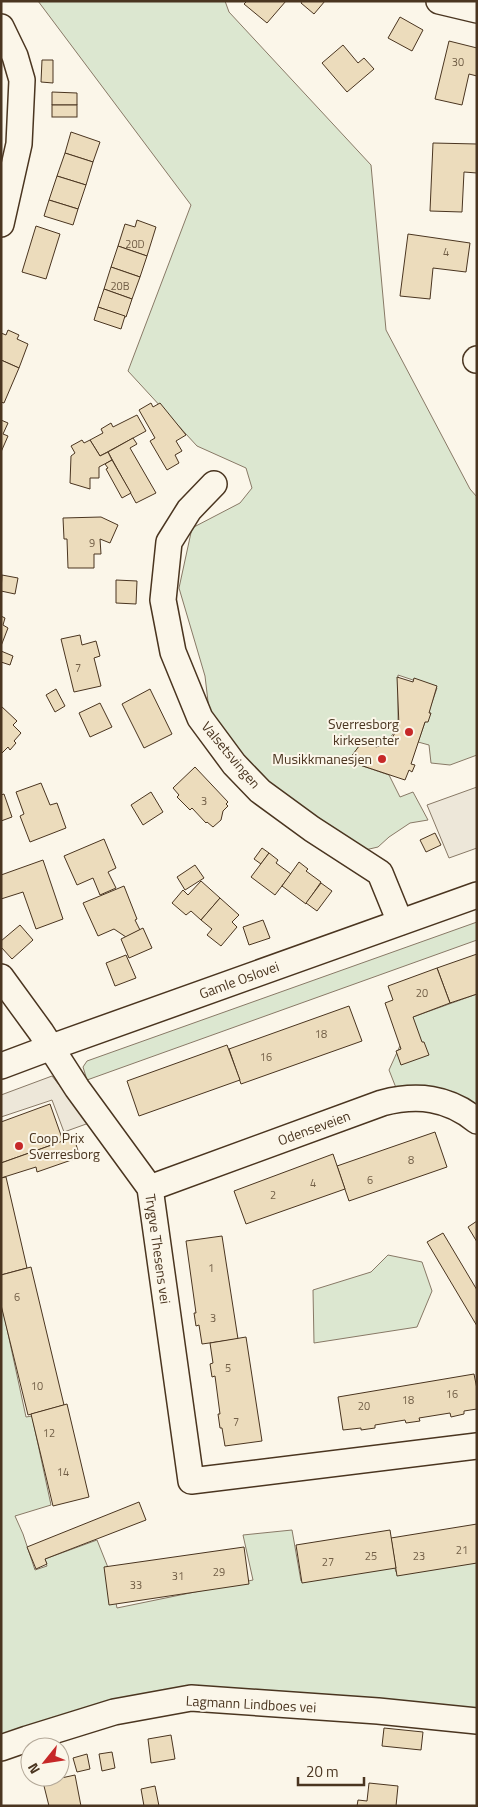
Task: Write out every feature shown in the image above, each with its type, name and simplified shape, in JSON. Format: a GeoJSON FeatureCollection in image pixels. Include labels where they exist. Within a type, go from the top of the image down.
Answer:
{"type":"FeatureCollection","features":[{"type":"Feature","properties":{"kind":"street"},"geometry":{"type":"LineString","coordinates":[[439,1],[477,10]]}},
{"type":"Feature","properties":{"kind":"street"},"geometry":{"type":"LineString","coordinates":[[1,27],[15,56],[22,80],[19,144],[1,224]]}},
{"type":"Feature","properties":{"kind":"street","name":"Valsetsvingen"},"geometry":{"type":"LineString","coordinates":[[214,484],[189,510],[169,542],[163,600],[174,652],[200,718],[234,764],[260,791],[312,829],[380,873],[400,922]]}},
{"type":"Feature","properties":{"kind":"street","name":"Gamle Oslovei"},"geometry":{"type":"LineString","coordinates":[[1,1066],[477,895]]}},
{"type":"Feature","properties":{"kind":"street","name":"Trygve Thesens vei"},"geometry":{"type":"LineString","coordinates":[[1,977],[77,1088],[150,1188],[191,1481],[477,1446]]}},
{"type":"Feature","properties":{"kind":"street","name":"Odenseveien"},"geometry":{"type":"LineString","coordinates":[[150,1188],[400,1098],[416,1097],[446,1103],[477,1121]]}},
{"type":"Feature","properties":{"kind":"street","name":"Lagmann Lindboes vei"},"geometry":{"type":"LineString","coordinates":[[1,1748],[27,1738],[114,1712],[191,1698],[378,1711],[477,1721]]}},
{"type":"Feature","properties":{"kind":"green space"},"geometry":{"type":"Polygon","coordinates":[[[38,1],[225,1],[229,12],[371,165],[386,330],[470,489],[477,497],[477,755],[450,765],[431,763],[429,745],[418,742],[437,688],[398,675],[398,727],[382,749],[365,739],[348,761],[389,775],[400,797],[413,792],[428,820],[410,823],[378,847],[365,850],[318,822],[267,782],[241,753],[209,710],[205,676],[179,588],[192,528],[240,503],[252,488],[246,468],[197,446],[128,371],[191,205],[38,1]]]}},
{"type":"Feature","properties":{"kind":"green space"},"geometry":{"type":"Polygon","coordinates":[[[477,922],[477,940],[87,1080],[83,1067],[87,1061],[477,922]]]}},
{"type":"Feature","properties":{"kind":"green space"},"geometry":{"type":"Polygon","coordinates":[[[477,994],[477,1118],[400,1098],[389,1070],[413,1017],[477,994]]]}},
{"type":"Feature","properties":{"kind":"green space"},"geometry":{"type":"Polygon","coordinates":[[[388,1255],[422,1262],[432,1291],[417,1327],[314,1343],[313,1290],[371,1272],[388,1255]]]}},
{"type":"Feature","properties":{"kind":"green space"},"geometry":{"type":"Polygon","coordinates":[[[1,1301],[26,1417],[32,1416],[51,1505],[15,1516],[35,1570],[47,1566],[45,1559],[97,1540],[109,1570],[117,1608],[253,1580],[243,1535],[292,1530],[301,1581],[394,1565],[396,1572],[477,1558],[477,1721],[191,1698],[51,1737],[20,1737],[20,1746],[1,1751],[1,1301]]]}},
{"type":"Feature","properties":{"kind":"shaded area"},"geometry":{"type":"Polygon","coordinates":[[[477,787],[477,848],[449,858],[427,805],[477,787]]]}},
{"type":"Feature","properties":{"kind":"shaded area"},"geometry":{"type":"Polygon","coordinates":[[[52,1076],[89,1123],[64,1132],[52,1100],[1,1117],[1,1095],[52,1076]]]}},
{"type":"Feature","properties":{"kind":"building"},"geometry":{"type":"Polygon","coordinates":[[[247,1],[286,1],[267,23],[244,4],[247,1]]]}},
{"type":"Feature","properties":{"kind":"building"},"geometry":{"type":"Polygon","coordinates":[[[302,1],[325,1],[314,14],[301,3],[302,1]]]}},
{"type":"Feature","properties":{"kind":"building"},"geometry":{"type":"Polygon","coordinates":[[[400,17],[423,30],[412,51],[388,38],[400,17]]]}},
{"type":"Feature","properties":{"kind":"building"},"geometry":{"type":"Polygon","coordinates":[[[449,41],[477,48],[477,76],[469,74],[462,105],[435,99],[449,41]]]}},
{"type":"Feature","properties":{"kind":"building"},"geometry":{"type":"Polygon","coordinates":[[[343,45],[358,63],[364,58],[374,69],[347,92],[322,63],[343,45]]]}},
{"type":"Feature","properties":{"kind":"building"},"geometry":{"type":"Polygon","coordinates":[[[42,60],[53,60],[53,83],[41,82],[42,60]]]}},
{"type":"Feature","properties":{"kind":"building"},"geometry":{"type":"Polygon","coordinates":[[[52,92],[77,93],[77,105],[52,105],[52,92]]]}},
{"type":"Feature","properties":{"kind":"building"},"geometry":{"type":"Polygon","coordinates":[[[52,105],[77,105],[77,117],[52,117],[52,105]]]}},
{"type":"Feature","properties":{"kind":"building"},"geometry":{"type":"Polygon","coordinates":[[[71,132],[100,142],[93,162],[65,153],[71,132]]]}},
{"type":"Feature","properties":{"kind":"building"},"geometry":{"type":"Polygon","coordinates":[[[433,143],[477,144],[477,173],[464,172],[462,212],[430,211],[433,143]]]}},
{"type":"Feature","properties":{"kind":"building"},"geometry":{"type":"Polygon","coordinates":[[[65,153],[93,162],[86,185],[57,176],[65,153]]]}},
{"type":"Feature","properties":{"kind":"building"},"geometry":{"type":"Polygon","coordinates":[[[57,176],[86,185],[78,209],[49,200],[57,176]]]}},
{"type":"Feature","properties":{"kind":"building"},"geometry":{"type":"Polygon","coordinates":[[[49,200],[78,209],[73,225],[44,216],[49,200]]]}},
{"type":"Feature","properties":{"kind":"building"},"geometry":{"type":"Polygon","coordinates":[[[137,220],[156,227],[147,256],[118,246],[125,224],[135,227],[137,220]]]}},
{"type":"Feature","properties":{"kind":"building"},"geometry":{"type":"Polygon","coordinates":[[[36,226],[60,234],[46,279],[22,272],[36,226]]]}},
{"type":"Feature","properties":{"kind":"building"},"geometry":{"type":"Polygon","coordinates":[[[408,234],[470,243],[466,272],[433,268],[430,299],[400,296],[408,234]]]}},
{"type":"Feature","properties":{"kind":"building"},"geometry":{"type":"Polygon","coordinates":[[[118,246],[147,256],[140,277],[111,267],[118,246]]]}},
{"type":"Feature","properties":{"kind":"building"},"geometry":{"type":"Polygon","coordinates":[[[111,267],[140,277],[132,299],[104,289],[111,267]]]}},
{"type":"Feature","properties":{"kind":"building"},"geometry":{"type":"Polygon","coordinates":[[[104,289],[132,299],[126,317],[98,307],[104,289]]]}},
{"type":"Feature","properties":{"kind":"building"},"geometry":{"type":"Polygon","coordinates":[[[98,307],[125,316],[121,329],[94,320],[98,307]]]}},
{"type":"Feature","properties":{"kind":"building"},"geometry":{"type":"Polygon","coordinates":[[[8,330],[19,335],[17,339],[28,344],[19,368],[1,360],[1,333],[6,335],[8,330]]]}},
{"type":"Feature","properties":{"kind":"building"},"geometry":{"type":"Polygon","coordinates":[[[1,360],[19,368],[4,403],[1,402],[1,360]]]}},
{"type":"Feature","properties":{"kind":"building"},"geometry":{"type":"Polygon","coordinates":[[[151,403],[153,407],[160,403],[186,435],[176,441],[182,451],[175,455],[179,463],[167,470],[150,441],[155,438],[139,410],[151,403]]]}},
{"type":"Feature","properties":{"kind":"building"},"geometry":{"type":"Polygon","coordinates":[[[137,415],[146,431],[100,456],[90,440],[103,433],[101,429],[111,423],[113,427],[137,415]]]}},
{"type":"Feature","properties":{"kind":"building"},"geometry":{"type":"Polygon","coordinates":[[[1,420],[8,423],[3,434],[8,436],[1,452],[1,420]]]}},
{"type":"Feature","properties":{"kind":"building"},"geometry":{"type":"Polygon","coordinates":[[[133,438],[137,444],[130,448],[156,493],[136,503],[108,452],[133,438]]]}},
{"type":"Feature","properties":{"kind":"building"},"geometry":{"type":"Polygon","coordinates":[[[82,440],[84,443],[90,440],[100,456],[108,452],[112,460],[99,467],[99,478],[90,478],[90,489],[70,483],[71,456],[75,453],[71,446],[82,440]]]}},
{"type":"Feature","properties":{"kind":"building"},"geometry":{"type":"Polygon","coordinates":[[[112,460],[131,493],[122,498],[106,469],[108,468],[105,464],[112,460]]]}},
{"type":"Feature","properties":{"kind":"building"},"geometry":{"type":"Polygon","coordinates":[[[101,517],[118,525],[110,543],[100,539],[101,554],[94,554],[94,568],[68,568],[67,539],[64,539],[63,518],[101,517]]]}},
{"type":"Feature","properties":{"kind":"building"},"geometry":{"type":"Polygon","coordinates":[[[2,575],[18,578],[15,594],[1,591],[2,575]]]}},
{"type":"Feature","properties":{"kind":"building"},"geometry":{"type":"Polygon","coordinates":[[[116,580],[137,581],[136,604],[116,603],[116,580]]]}},
{"type":"Feature","properties":{"kind":"building"},"geometry":{"type":"Polygon","coordinates":[[[1,616],[5,618],[3,625],[8,628],[1,646],[1,616]]]}},
{"type":"Feature","properties":{"kind":"building"},"geometry":{"type":"Polygon","coordinates":[[[80,635],[82,645],[96,641],[100,656],[94,658],[101,686],[74,692],[61,639],[80,635]]]}},
{"type":"Feature","properties":{"kind":"building"},"geometry":{"type":"Polygon","coordinates":[[[1,651],[13,656],[10,665],[1,662],[1,651]]]}},
{"type":"Feature","properties":{"kind":"building","name":"Sverresborg kirkesenter"},"geometry":{"type":"Polygon","coordinates":[[[397,677],[413,682],[414,678],[437,686],[428,722],[425,722],[411,764],[415,765],[412,772],[409,770],[405,780],[348,761],[365,738],[376,747],[389,743],[399,726],[397,677]]]}},
{"type":"Feature","properties":{"kind":"building"},"geometry":{"type":"Polygon","coordinates":[[[56,689],[65,706],[55,712],[46,695],[56,689]]]}},
{"type":"Feature","properties":{"kind":"building"},"geometry":{"type":"Polygon","coordinates":[[[150,689],[172,734],[144,748],[122,704],[150,689]]]}},
{"type":"Feature","properties":{"kind":"building"},"geometry":{"type":"Polygon","coordinates":[[[100,703],[112,727],[90,737],[79,713],[100,703]]]}},
{"type":"Feature","properties":{"kind":"building"},"geometry":{"type":"Polygon","coordinates":[[[1,706],[17,721],[13,725],[21,733],[14,741],[16,743],[10,750],[8,747],[1,754],[1,706]]]}},
{"type":"Feature","properties":{"kind":"building"},"geometry":{"type":"Polygon","coordinates":[[[195,767],[228,802],[221,820],[213,827],[206,823],[192,808],[190,810],[177,797],[179,795],[173,788],[195,767]]]}},
{"type":"Feature","properties":{"kind":"building"},"geometry":{"type":"Polygon","coordinates":[[[41,783],[50,805],[57,803],[66,828],[30,842],[20,816],[24,814],[16,792],[41,783]]]}},
{"type":"Feature","properties":{"kind":"building"},"geometry":{"type":"Polygon","coordinates":[[[151,792],[163,812],[143,825],[131,805],[151,792]]]}},
{"type":"Feature","properties":{"kind":"building"},"geometry":{"type":"Polygon","coordinates":[[[4,794],[12,817],[1,821],[1,795],[4,794]]]}},
{"type":"Feature","properties":{"kind":"building"},"geometry":{"type":"Polygon","coordinates":[[[435,833],[441,845],[426,852],[420,840],[435,833]]]}},
{"type":"Feature","properties":{"kind":"building"},"geometry":{"type":"Polygon","coordinates":[[[104,839],[116,868],[108,872],[116,888],[100,895],[93,878],[77,885],[64,856],[104,839]]]}},
{"type":"Feature","properties":{"kind":"building"},"geometry":{"type":"Polygon","coordinates":[[[262,848],[269,853],[261,864],[254,859],[262,848]]]}},
{"type":"Feature","properties":{"kind":"building"},"geometry":{"type":"Polygon","coordinates":[[[269,853],[278,860],[276,863],[291,874],[275,895],[251,877],[269,853]]]}},
{"type":"Feature","properties":{"kind":"building"},"geometry":{"type":"Polygon","coordinates":[[[43,860],[63,919],[36,929],[23,892],[1,899],[1,875],[43,860]]]}},
{"type":"Feature","properties":{"kind":"building"},"geometry":{"type":"Polygon","coordinates":[[[299,862],[308,869],[306,871],[321,882],[306,904],[282,886],[299,862]]]}},
{"type":"Feature","properties":{"kind":"building"},"geometry":{"type":"Polygon","coordinates":[[[195,865],[204,878],[185,890],[177,877],[195,865]]]}},
{"type":"Feature","properties":{"kind":"building"},"geometry":{"type":"Polygon","coordinates":[[[201,881],[220,898],[201,920],[191,911],[186,915],[172,903],[183,890],[188,895],[201,881]]]}},
{"type":"Feature","properties":{"kind":"building"},"geometry":{"type":"Polygon","coordinates":[[[321,883],[332,891],[317,911],[306,903],[321,883]]]}},
{"type":"Feature","properties":{"kind":"building"},"geometry":{"type":"Polygon","coordinates":[[[124,886],[140,930],[126,937],[114,929],[98,936],[83,903],[124,886]]]}},
{"type":"Feature","properties":{"kind":"building"},"geometry":{"type":"Polygon","coordinates":[[[220,898],[239,915],[232,922],[237,927],[221,946],[207,935],[212,929],[201,920],[220,898]]]}},
{"type":"Feature","properties":{"kind":"building"},"geometry":{"type":"Polygon","coordinates":[[[263,920],[270,938],[249,945],[243,927],[263,920]]]}},
{"type":"Feature","properties":{"kind":"building"},"geometry":{"type":"Polygon","coordinates":[[[20,925],[33,940],[12,959],[1,947],[1,941],[20,925]]]}},
{"type":"Feature","properties":{"kind":"building"},"geometry":{"type":"Polygon","coordinates":[[[143,928],[152,948],[129,958],[121,939],[143,928]]]}},
{"type":"Feature","properties":{"kind":"building"},"geometry":{"type":"Polygon","coordinates":[[[477,954],[477,994],[450,1003],[437,968],[477,954]]]}},
{"type":"Feature","properties":{"kind":"building"},"geometry":{"type":"Polygon","coordinates":[[[126,955],[136,978],[115,986],[106,963],[126,955]]]}},
{"type":"Feature","properties":{"kind":"building"},"geometry":{"type":"Polygon","coordinates":[[[437,968],[450,1003],[413,1017],[429,1055],[401,1065],[396,1051],[401,1049],[385,1003],[393,1000],[388,986],[437,968]]]}},
{"type":"Feature","properties":{"kind":"building"},"geometry":{"type":"Polygon","coordinates":[[[349,1006],[362,1041],[241,1084],[229,1049],[349,1006]]]}},
{"type":"Feature","properties":{"kind":"building"},"geometry":{"type":"Polygon","coordinates":[[[227,1045],[240,1080],[139,1116],[127,1081],[227,1045]]]}},
{"type":"Feature","properties":{"kind":"building"},"geometry":{"type":"Polygon","coordinates":[[[50,1104],[63,1141],[1,1163],[1,1122],[50,1104]]]}},
{"type":"Feature","properties":{"kind":"building"},"geometry":{"type":"Polygon","coordinates":[[[435,1132],[447,1167],[349,1201],[337,1166],[435,1132]]]}},
{"type":"Feature","properties":{"kind":"building"},"geometry":{"type":"Polygon","coordinates":[[[73,1135],[80,1157],[37,1172],[36,1167],[1,1178],[1,1163],[63,1141],[62,1139],[73,1135]]]}},
{"type":"Feature","properties":{"kind":"building"},"geometry":{"type":"Polygon","coordinates":[[[333,1154],[345,1189],[246,1224],[234,1191],[333,1154]]]}},
{"type":"Feature","properties":{"kind":"building"},"geometry":{"type":"Polygon","coordinates":[[[6,1177],[27,1268],[1,1275],[1,1178],[6,1177]]]}},
{"type":"Feature","properties":{"kind":"building"},"geometry":{"type":"Polygon","coordinates":[[[477,1221],[477,1242],[468,1227],[477,1221]]]}},
{"type":"Feature","properties":{"kind":"building"},"geometry":{"type":"Polygon","coordinates":[[[443,1233],[477,1290],[477,1326],[427,1242],[443,1233]]]}},
{"type":"Feature","properties":{"kind":"building"},"geometry":{"type":"Polygon","coordinates":[[[222,1236],[238,1339],[202,1344],[199,1325],[196,1326],[194,1313],[196,1313],[186,1241],[222,1236]]]}},
{"type":"Feature","properties":{"kind":"building"},"geometry":{"type":"Polygon","coordinates":[[[31,1267],[64,1405],[28,1415],[1,1305],[1,1275],[31,1267]]]}},
{"type":"Feature","properties":{"kind":"building"},"geometry":{"type":"Polygon","coordinates":[[[246,1337],[262,1441],[225,1446],[218,1414],[220,1414],[215,1376],[212,1377],[210,1364],[213,1363],[210,1343],[246,1337]]]}},
{"type":"Feature","properties":{"kind":"building"},"geometry":{"type":"Polygon","coordinates":[[[474,1374],[477,1389],[477,1409],[464,1411],[464,1414],[451,1417],[450,1413],[419,1418],[420,1421],[406,1423],[405,1420],[375,1425],[375,1428],[343,1430],[338,1397],[474,1374]]]}},
{"type":"Feature","properties":{"kind":"building"},"geometry":{"type":"Polygon","coordinates":[[[67,1404],[89,1497],[53,1506],[31,1414],[67,1404]]]}},
{"type":"Feature","properties":{"kind":"building"},"geometry":{"type":"Polygon","coordinates":[[[139,1502],[146,1520],[45,1559],[47,1564],[36,1569],[27,1547],[139,1502]]]}},
{"type":"Feature","properties":{"kind":"building"},"geometry":{"type":"Polygon","coordinates":[[[477,1524],[477,1563],[397,1576],[391,1538],[477,1524]]]}},
{"type":"Feature","properties":{"kind":"building"},"geometry":{"type":"Polygon","coordinates":[[[390,1530],[396,1568],[302,1583],[296,1545],[390,1530]]]}},
{"type":"Feature","properties":{"kind":"building"},"geometry":{"type":"Polygon","coordinates":[[[244,1547],[249,1584],[109,1605],[104,1567],[244,1547]]]}},
{"type":"Feature","properties":{"kind":"building"},"geometry":{"type":"Polygon","coordinates":[[[384,1728],[423,1732],[421,1750],[382,1746],[384,1728]]]}},
{"type":"Feature","properties":{"kind":"building"},"geometry":{"type":"Polygon","coordinates":[[[171,1735],[175,1759],[151,1763],[148,1739],[171,1735]]]}},
{"type":"Feature","properties":{"kind":"building"},"geometry":{"type":"Polygon","coordinates":[[[112,1752],[115,1768],[102,1771],[99,1754],[112,1752]]]}},
{"type":"Feature","properties":{"kind":"building"},"geometry":{"type":"Polygon","coordinates":[[[87,1754],[90,1769],[77,1772],[73,1758],[87,1754]]]}},
{"type":"Feature","properties":{"kind":"building"},"geometry":{"type":"Polygon","coordinates":[[[75,1775],[81,1806],[49,1806],[44,1787],[70,1787],[70,1776],[75,1775]]]}},
{"type":"Feature","properties":{"kind":"building"},"geometry":{"type":"Polygon","coordinates":[[[369,1783],[398,1786],[396,1806],[357,1806],[358,1800],[367,1801],[369,1783]]]}},
{"type":"Feature","properties":{"kind":"building"},"geometry":{"type":"Polygon","coordinates":[[[155,1786],[159,1806],[144,1806],[141,1789],[155,1786]]]}},
{"type":"Feature","properties":{"kind":"place","name":"Sverresborg kirkesenter"},"geometry":{"type":"Point","coordinates":[409,732]}},
{"type":"Feature","properties":{"kind":"place","name":"Musikkmanesjen"},"geometry":{"type":"Point","coordinates":[382,759]}},
{"type":"Feature","properties":{"kind":"place","name":"Coop Prix Sverresborg"},"geometry":{"type":"Point","coordinates":[19,1146]}}]}
